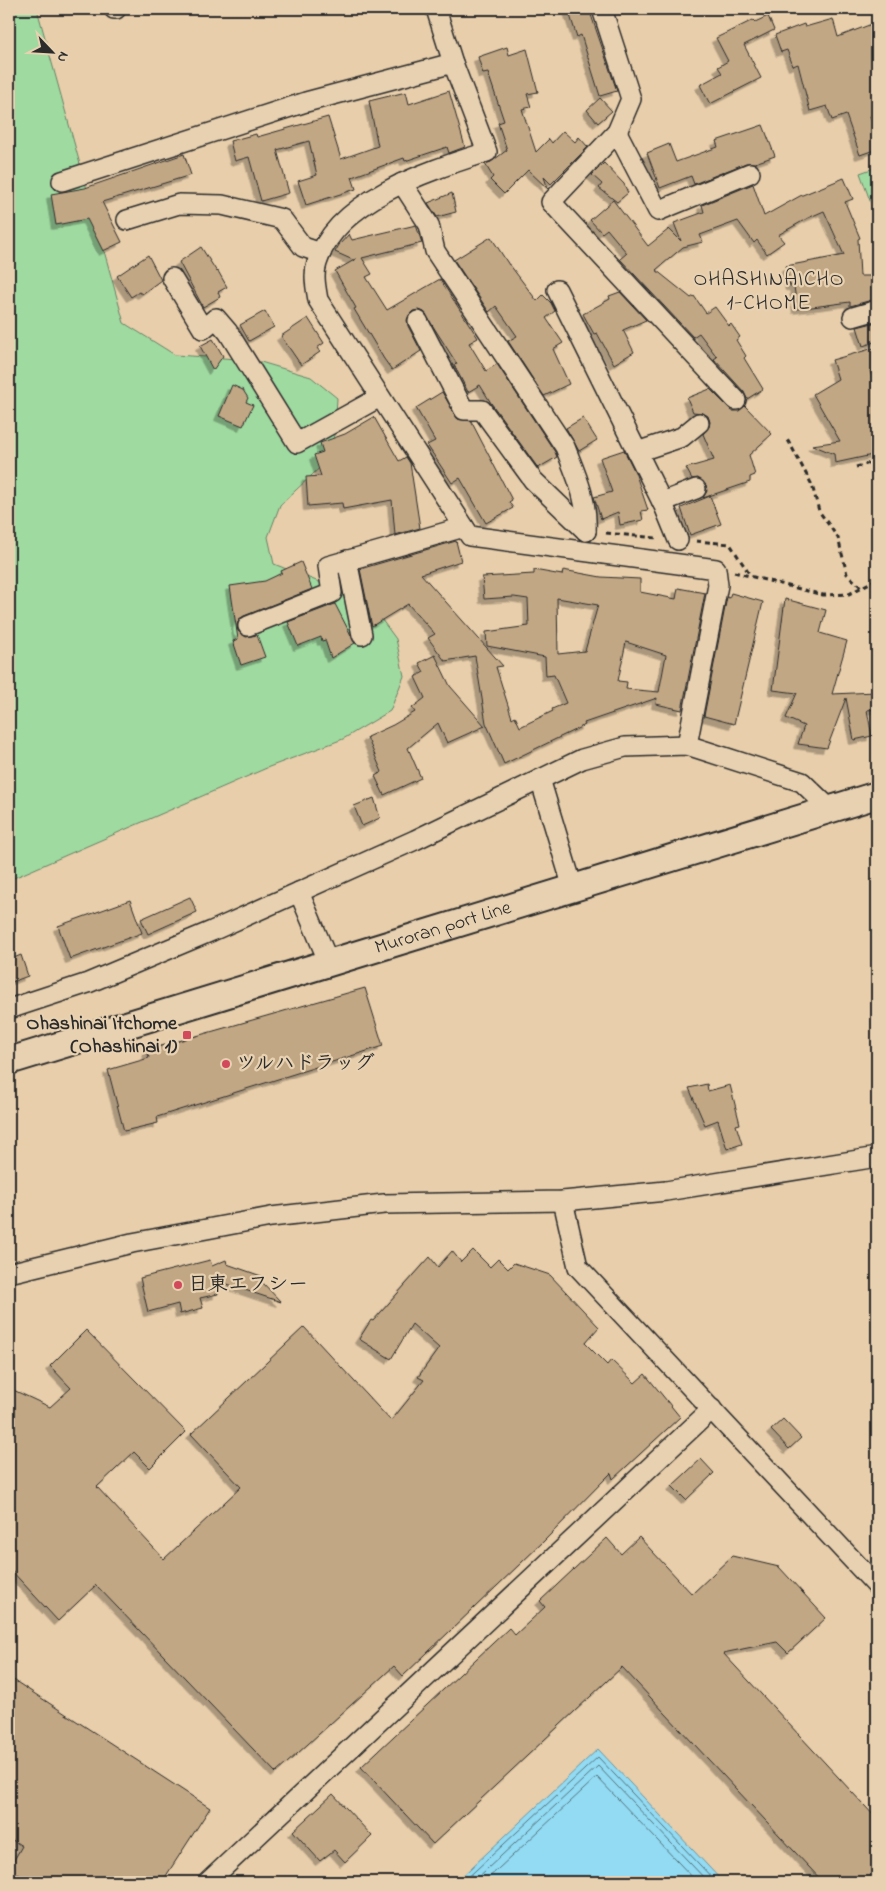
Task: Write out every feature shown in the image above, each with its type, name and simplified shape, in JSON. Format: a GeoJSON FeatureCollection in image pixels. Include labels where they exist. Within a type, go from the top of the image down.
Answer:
{"type":"FeatureCollection","features":[{"type":"Feature","properties":{"kind":"main road","name":"Muroran port Line"},"geometry":{"type":"LineString","coordinates":[[9,1062],[877,795]]}},
{"type":"Feature","properties":{"kind":"street"},"geometry":{"type":"LineString","coordinates":[[436,9],[487,152],[436,168],[402,183],[351,214],[328,239],[317,263],[315,277],[318,300],[470,536],[716,569],[718,585],[687,745]]}},
{"type":"Feature","properties":{"kind":"street"},"geometry":{"type":"LineString","coordinates":[[602,9],[631,99],[617,132],[551,202],[736,400]]}},
{"type":"Feature","properties":{"kind":"street"},"geometry":{"type":"LineString","coordinates":[[62,181],[306,102],[454,63]]}},
{"type":"Feature","properties":{"kind":"street"},"geometry":{"type":"LineString","coordinates":[[617,132],[658,211],[750,173]]}},
{"type":"Feature","properties":{"kind":"street"},"geometry":{"type":"LineString","coordinates":[[402,183],[429,225],[436,251],[566,447],[587,513],[586,531],[532,480],[482,410],[464,410],[418,321]]}},
{"type":"Feature","properties":{"kind":"street"},"geometry":{"type":"LineString","coordinates":[[127,220],[179,204],[222,205],[282,219],[303,247],[321,253]]}},
{"type":"Feature","properties":{"kind":"street"},"geometry":{"type":"LineString","coordinates":[[172,278],[202,328],[216,318],[228,332],[297,443],[380,397]]}},
{"type":"Feature","properties":{"kind":"street"},"geometry":{"type":"LineString","coordinates":[[557,290],[662,502],[678,540]]}},
{"type":"Feature","properties":{"kind":"street"},"geometry":{"type":"LineString","coordinates":[[853,317],[877,310]]}},
{"type":"Feature","properties":{"kind":"street"},"geometry":{"type":"LineString","coordinates":[[637,452],[682,437],[699,423]]}},
{"type":"Feature","properties":{"kind":"street"},"geometry":{"type":"LineString","coordinates":[[662,502],[696,489]]}},
{"type":"Feature","properties":{"kind":"street"},"geometry":{"type":"LineString","coordinates":[[248,626],[332,593],[328,566],[464,527]]}},
{"type":"Feature","properties":{"kind":"street"},"geometry":{"type":"LineString","coordinates":[[347,560],[362,635]]}},
{"type":"Feature","properties":{"kind":"street"},"geometry":{"type":"LineString","coordinates":[[9,1009],[88,982],[415,840],[582,759],[625,747],[687,745],[802,782],[830,810]]}},
{"type":"Feature","properties":{"kind":"street"},"geometry":{"type":"LineString","coordinates":[[540,779],[573,888]]}},
{"type":"Feature","properties":{"kind":"street"},"geometry":{"type":"LineString","coordinates":[[299,892],[329,963]]}},
{"type":"Feature","properties":{"kind":"street"},"geometry":{"type":"LineString","coordinates":[[9,1273],[132,1243],[271,1217],[384,1204],[563,1200],[666,1191],[877,1156]]}},
{"type":"Feature","properties":{"kind":"street"},"geometry":{"type":"LineString","coordinates":[[563,1200],[578,1267],[877,1586]]}},
{"type":"Feature","properties":{"kind":"street"},"geometry":{"type":"LineString","coordinates":[[208,1882],[712,1409]]}},
{"type":"Feature","properties":{"kind":"path"},"geometry":{"type":"LineString","coordinates":[[788,440],[812,485],[819,511],[838,538],[847,574],[862,588]]}},
{"type":"Feature","properties":{"kind":"path"},"geometry":{"type":"LineString","coordinates":[[856,467],[877,461]]}},
{"type":"Feature","properties":{"kind":"path"},"geometry":{"type":"LineString","coordinates":[[716,569],[750,575],[823,595],[849,594],[877,579]]}},
{"type":"Feature","properties":{"kind":"green space"},"geometry":{"type":"Polygon","coordinates":[[[9,9],[37,9],[124,323],[175,355],[254,360],[311,377],[337,398],[335,431],[328,460],[280,505],[268,537],[274,564],[334,588],[376,612],[396,639],[404,676],[390,711],[343,739],[269,767],[9,880],[9,9]]]}},
{"type":"Feature","properties":{"kind":"green space"},"geometry":{"type":"Polygon","coordinates":[[[877,167],[877,220],[860,173],[877,167]]]}},
{"type":"Feature","properties":{"kind":"water"},"geometry":{"type":"Polygon","coordinates":[[[598,1749],[723,1882],[456,1882],[598,1749]]]}},
{"type":"Feature","properties":{"kind":"building"},"geometry":{"type":"Polygon","coordinates":[[[568,9],[589,9],[617,91],[600,96],[581,35],[577,37],[568,9]]]}},
{"type":"Feature","properties":{"kind":"building"},"geometry":{"type":"Polygon","coordinates":[[[768,16],[774,30],[744,45],[761,78],[710,104],[700,85],[722,73],[718,67],[728,61],[716,38],[753,20],[755,22],[768,16]]]}},
{"type":"Feature","properties":{"kind":"building"},"geometry":{"type":"Polygon","coordinates":[[[833,19],[838,37],[877,22],[877,114],[870,116],[877,136],[877,149],[860,155],[846,115],[832,120],[827,106],[810,111],[798,64],[793,66],[787,50],[781,52],[775,35],[804,24],[805,27],[833,19]]]}},
{"type":"Feature","properties":{"kind":"building"},"geometry":{"type":"Polygon","coordinates":[[[507,47],[509,55],[527,49],[538,92],[527,94],[531,107],[522,109],[536,152],[549,139],[552,143],[563,131],[575,142],[579,137],[588,147],[551,184],[544,177],[548,189],[528,170],[504,194],[490,180],[493,177],[485,164],[491,162],[507,150],[498,123],[504,121],[488,73],[483,74],[478,57],[507,47]]]}},
{"type":"Feature","properties":{"kind":"building"},"geometry":{"type":"Polygon","coordinates":[[[449,91],[465,147],[449,153],[447,147],[405,161],[404,158],[352,177],[356,189],[306,205],[298,181],[317,175],[309,141],[277,150],[289,193],[261,201],[249,157],[235,161],[230,141],[256,134],[257,137],[328,117],[341,159],[378,146],[369,101],[406,92],[409,104],[449,91]]]}},
{"type":"Feature","properties":{"kind":"building"},"geometry":{"type":"Polygon","coordinates":[[[600,98],[612,111],[598,123],[587,110],[600,98]]]}},
{"type":"Feature","properties":{"kind":"building"},"geometry":{"type":"Polygon","coordinates":[[[763,125],[775,156],[755,163],[746,163],[694,184],[691,176],[660,188],[647,153],[669,144],[676,162],[718,147],[716,141],[763,125]]]}},
{"type":"Feature","properties":{"kind":"building"},"geometry":{"type":"Polygon","coordinates":[[[184,154],[191,175],[102,202],[122,242],[103,251],[87,219],[56,225],[51,194],[85,188],[184,154]]]}},
{"type":"Feature","properties":{"kind":"building"},"geometry":{"type":"Polygon","coordinates":[[[604,163],[624,184],[628,193],[617,202],[599,188],[602,184],[592,175],[604,163]]]}},
{"type":"Feature","properties":{"kind":"building"},"geometry":{"type":"Polygon","coordinates":[[[844,178],[853,199],[845,202],[860,238],[858,239],[860,276],[871,276],[872,300],[850,306],[850,302],[797,309],[794,286],[790,286],[786,266],[844,255],[824,211],[778,235],[784,242],[767,254],[757,240],[754,243],[738,221],[700,235],[703,242],[683,247],[656,270],[691,298],[694,296],[706,313],[715,307],[729,326],[731,324],[740,337],[736,340],[746,356],[744,358],[763,389],[747,399],[744,392],[714,359],[717,357],[699,333],[693,337],[620,259],[627,253],[607,229],[602,233],[590,220],[613,200],[648,246],[669,229],[681,241],[674,223],[704,212],[702,205],[753,184],[764,216],[800,196],[844,178]]]}},
{"type":"Feature","properties":{"kind":"building"},"geometry":{"type":"Polygon","coordinates":[[[452,193],[456,212],[437,217],[428,203],[452,193]]]}},
{"type":"Feature","properties":{"kind":"building"},"geometry":{"type":"Polygon","coordinates":[[[416,225],[422,243],[362,258],[372,274],[366,277],[387,310],[440,279],[478,338],[469,343],[486,371],[497,364],[555,452],[557,457],[538,468],[480,385],[468,392],[454,365],[457,364],[424,312],[419,310],[413,311],[407,320],[408,326],[421,351],[392,370],[354,309],[356,308],[335,271],[356,259],[353,260],[335,252],[339,245],[349,234],[352,240],[416,225]]]}},
{"type":"Feature","properties":{"kind":"building"},"geometry":{"type":"Polygon","coordinates":[[[491,237],[509,265],[537,301],[543,295],[551,303],[555,311],[546,318],[563,343],[553,349],[569,384],[544,396],[508,341],[517,336],[496,306],[489,312],[454,260],[491,237]]]}},
{"type":"Feature","properties":{"kind":"building"},"geometry":{"type":"Polygon","coordinates":[[[201,247],[227,287],[218,292],[220,297],[203,307],[179,262],[201,247]]]}},
{"type":"Feature","properties":{"kind":"building"},"geometry":{"type":"Polygon","coordinates":[[[148,255],[161,280],[142,294],[139,292],[131,297],[117,276],[148,255]]]}},
{"type":"Feature","properties":{"kind":"building"},"geometry":{"type":"Polygon","coordinates":[[[620,292],[646,320],[623,330],[634,352],[614,364],[597,333],[594,334],[583,314],[610,299],[609,296],[620,292]]]}},
{"type":"Feature","properties":{"kind":"building"},"geometry":{"type":"Polygon","coordinates":[[[265,311],[274,327],[249,341],[240,325],[265,311]]]}},
{"type":"Feature","properties":{"kind":"building"},"geometry":{"type":"Polygon","coordinates":[[[308,318],[324,343],[317,348],[320,352],[301,365],[281,336],[308,318]]]}},
{"type":"Feature","properties":{"kind":"building"},"geometry":{"type":"Polygon","coordinates":[[[877,322],[877,341],[863,346],[857,327],[877,322]]]}},
{"type":"Feature","properties":{"kind":"building"},"geometry":{"type":"Polygon","coordinates":[[[213,339],[223,356],[213,370],[200,346],[213,339]]]}},
{"type":"Feature","properties":{"kind":"building"},"geometry":{"type":"Polygon","coordinates":[[[874,348],[877,369],[870,371],[877,395],[877,454],[835,463],[834,454],[812,445],[840,441],[813,394],[838,379],[832,360],[874,348]]]}},
{"type":"Feature","properties":{"kind":"building"},"geometry":{"type":"Polygon","coordinates":[[[232,385],[243,390],[248,398],[246,402],[253,405],[243,426],[219,416],[232,385]]]}},
{"type":"Feature","properties":{"kind":"building"},"geometry":{"type":"Polygon","coordinates":[[[710,389],[732,411],[739,411],[745,406],[772,434],[749,455],[755,475],[750,477],[750,482],[703,498],[707,491],[706,485],[698,478],[692,479],[686,468],[714,460],[703,434],[709,427],[710,422],[708,416],[703,413],[693,412],[687,398],[710,389]]]}},
{"type":"Feature","properties":{"kind":"building"},"geometry":{"type":"Polygon","coordinates":[[[442,392],[458,419],[471,421],[512,500],[509,502],[513,508],[486,523],[460,478],[452,483],[427,445],[435,441],[416,408],[442,392]]]}},
{"type":"Feature","properties":{"kind":"building"},"geometry":{"type":"Polygon","coordinates":[[[374,417],[399,461],[406,457],[410,463],[420,528],[395,535],[392,500],[343,509],[342,503],[308,506],[306,477],[321,476],[314,455],[323,452],[320,443],[345,434],[374,417]]]}},
{"type":"Feature","properties":{"kind":"building"},"geometry":{"type":"Polygon","coordinates":[[[583,418],[597,440],[579,451],[566,428],[583,418]]]}},
{"type":"Feature","properties":{"kind":"building"},"geometry":{"type":"Polygon","coordinates":[[[624,450],[635,472],[648,510],[641,511],[643,520],[620,525],[618,512],[601,519],[594,497],[612,492],[600,458],[624,450]]]}},
{"type":"Feature","properties":{"kind":"building"},"geometry":{"type":"Polygon","coordinates":[[[710,496],[721,524],[690,535],[681,508],[710,496]]]}},
{"type":"Feature","properties":{"kind":"building"},"geometry":{"type":"Polygon","coordinates":[[[456,541],[461,561],[421,574],[503,666],[496,667],[512,718],[515,716],[520,727],[566,703],[554,675],[546,676],[545,657],[487,646],[486,632],[529,626],[528,599],[514,597],[484,599],[482,577],[534,574],[534,570],[562,575],[563,570],[601,577],[640,579],[640,592],[676,599],[678,588],[705,593],[682,710],[656,704],[657,698],[584,723],[585,725],[504,764],[486,723],[475,656],[445,661],[428,638],[435,634],[408,604],[372,626],[360,569],[456,541]],[[557,598],[558,654],[585,651],[598,605],[557,598]],[[626,642],[618,681],[627,682],[626,689],[659,692],[666,655],[626,642]]]}},
{"type":"Feature","properties":{"kind":"building"},"geometry":{"type":"Polygon","coordinates":[[[301,562],[312,589],[239,619],[238,631],[246,637],[257,635],[265,657],[241,665],[233,641],[238,639],[230,586],[265,581],[301,562]]]}},
{"type":"Feature","properties":{"kind":"building"},"geometry":{"type":"Polygon","coordinates":[[[731,593],[763,602],[734,724],[704,716],[727,597],[729,598],[731,593]]]}},
{"type":"Feature","properties":{"kind":"building"},"geometry":{"type":"Polygon","coordinates":[[[785,599],[826,610],[820,633],[847,641],[832,694],[876,692],[877,709],[867,710],[872,736],[854,740],[846,698],[827,748],[798,744],[804,726],[786,718],[797,693],[773,690],[785,599]]]}},
{"type":"Feature","properties":{"kind":"building"},"geometry":{"type":"Polygon","coordinates":[[[335,604],[355,643],[331,658],[325,640],[322,641],[321,637],[298,646],[288,622],[335,604]]]}},
{"type":"Feature","properties":{"kind":"building"},"geometry":{"type":"Polygon","coordinates":[[[435,655],[450,686],[485,726],[447,743],[438,723],[408,748],[421,778],[384,795],[375,776],[382,772],[367,737],[415,712],[412,708],[425,698],[415,677],[424,672],[419,663],[435,655]]]}},
{"type":"Feature","properties":{"kind":"building"},"geometry":{"type":"Polygon","coordinates":[[[374,798],[380,818],[362,826],[354,806],[374,798]]]}},
{"type":"Feature","properties":{"kind":"building"},"geometry":{"type":"Polygon","coordinates":[[[190,897],[197,912],[148,934],[141,919],[190,897]]]}},
{"type":"Feature","properties":{"kind":"building"},"geometry":{"type":"Polygon","coordinates":[[[130,900],[142,933],[70,959],[58,926],[130,900]]]}},
{"type":"Feature","properties":{"kind":"building"},"geometry":{"type":"Polygon","coordinates":[[[21,955],[28,976],[9,983],[9,960],[21,955]]]}},
{"type":"Feature","properties":{"kind":"building","name":"ツルハドラッグ"},"geometry":{"type":"Polygon","coordinates":[[[365,988],[383,1046],[157,1117],[158,1123],[124,1131],[108,1070],[149,1058],[147,1050],[365,988]]]}},
{"type":"Feature","properties":{"kind":"building"},"geometry":{"type":"Polygon","coordinates":[[[707,1084],[708,1091],[730,1085],[740,1124],[736,1125],[742,1144],[727,1149],[718,1120],[705,1125],[689,1088],[707,1084]]]}},
{"type":"Feature","properties":{"kind":"building"},"geometry":{"type":"Polygon","coordinates":[[[473,1250],[490,1267],[498,1259],[508,1269],[514,1263],[550,1275],[599,1327],[585,1343],[607,1365],[611,1360],[635,1383],[645,1374],[680,1417],[613,1479],[611,1473],[544,1541],[403,1676],[394,1666],[276,1773],[96,1585],[58,1621],[9,1568],[9,1388],[50,1407],[71,1388],[50,1366],[86,1330],[186,1432],[150,1468],[134,1452],[97,1487],[164,1559],[241,1487],[191,1434],[304,1327],[391,1421],[424,1380],[418,1377],[439,1348],[412,1324],[391,1359],[359,1339],[371,1320],[373,1321],[430,1257],[438,1267],[452,1251],[461,1262],[473,1250]]]}},
{"type":"Feature","properties":{"kind":"building"},"geometry":{"type":"Polygon","coordinates":[[[210,1260],[212,1266],[226,1260],[227,1264],[264,1277],[261,1281],[281,1302],[215,1280],[218,1294],[200,1298],[203,1308],[180,1314],[178,1304],[148,1312],[140,1278],[210,1260]]]}},
{"type":"Feature","properties":{"kind":"building"},"geometry":{"type":"Polygon","coordinates":[[[783,1419],[801,1438],[789,1449],[771,1430],[783,1419]]]}},
{"type":"Feature","properties":{"kind":"building"},"geometry":{"type":"Polygon","coordinates":[[[701,1459],[714,1473],[686,1500],[672,1486],[701,1459]]]}},
{"type":"Feature","properties":{"kind":"building"},"geometry":{"type":"Polygon","coordinates":[[[639,1537],[692,1594],[732,1556],[779,1567],[826,1618],[788,1653],[777,1642],[723,1653],[877,1819],[877,1882],[823,1882],[622,1667],[433,1844],[361,1767],[509,1628],[515,1635],[545,1607],[540,1601],[607,1538],[621,1554],[639,1537]]]}},
{"type":"Feature","properties":{"kind":"building"},"geometry":{"type":"Polygon","coordinates":[[[9,1677],[210,1808],[162,1882],[31,1882],[9,1869],[22,1846],[9,1838],[9,1677]]]}},
{"type":"Feature","properties":{"kind":"building"},"geometry":{"type":"Polygon","coordinates":[[[333,1794],[372,1836],[345,1862],[334,1850],[320,1861],[293,1831],[333,1794]]]}},
{"type":"Feature","properties":{"kind":"place","name":"Ohashinai Itchome (Ohashinai 1)"},"geometry":{"type":"Point","coordinates":[187,1035]}},
{"type":"Feature","properties":{"kind":"place","name":"ツルハドラッグ"},"geometry":{"type":"Point","coordinates":[226,1064]}},
{"type":"Feature","properties":{"kind":"place","name":"日東エフシー"},"geometry":{"type":"Point","coordinates":[178,1285]}},
{"type":"Feature","properties":{"kind":"district","name":"OHASHINAICHO 1-CHOME"},"geometry":{"type":"Point","coordinates":[769,292]}}]}
